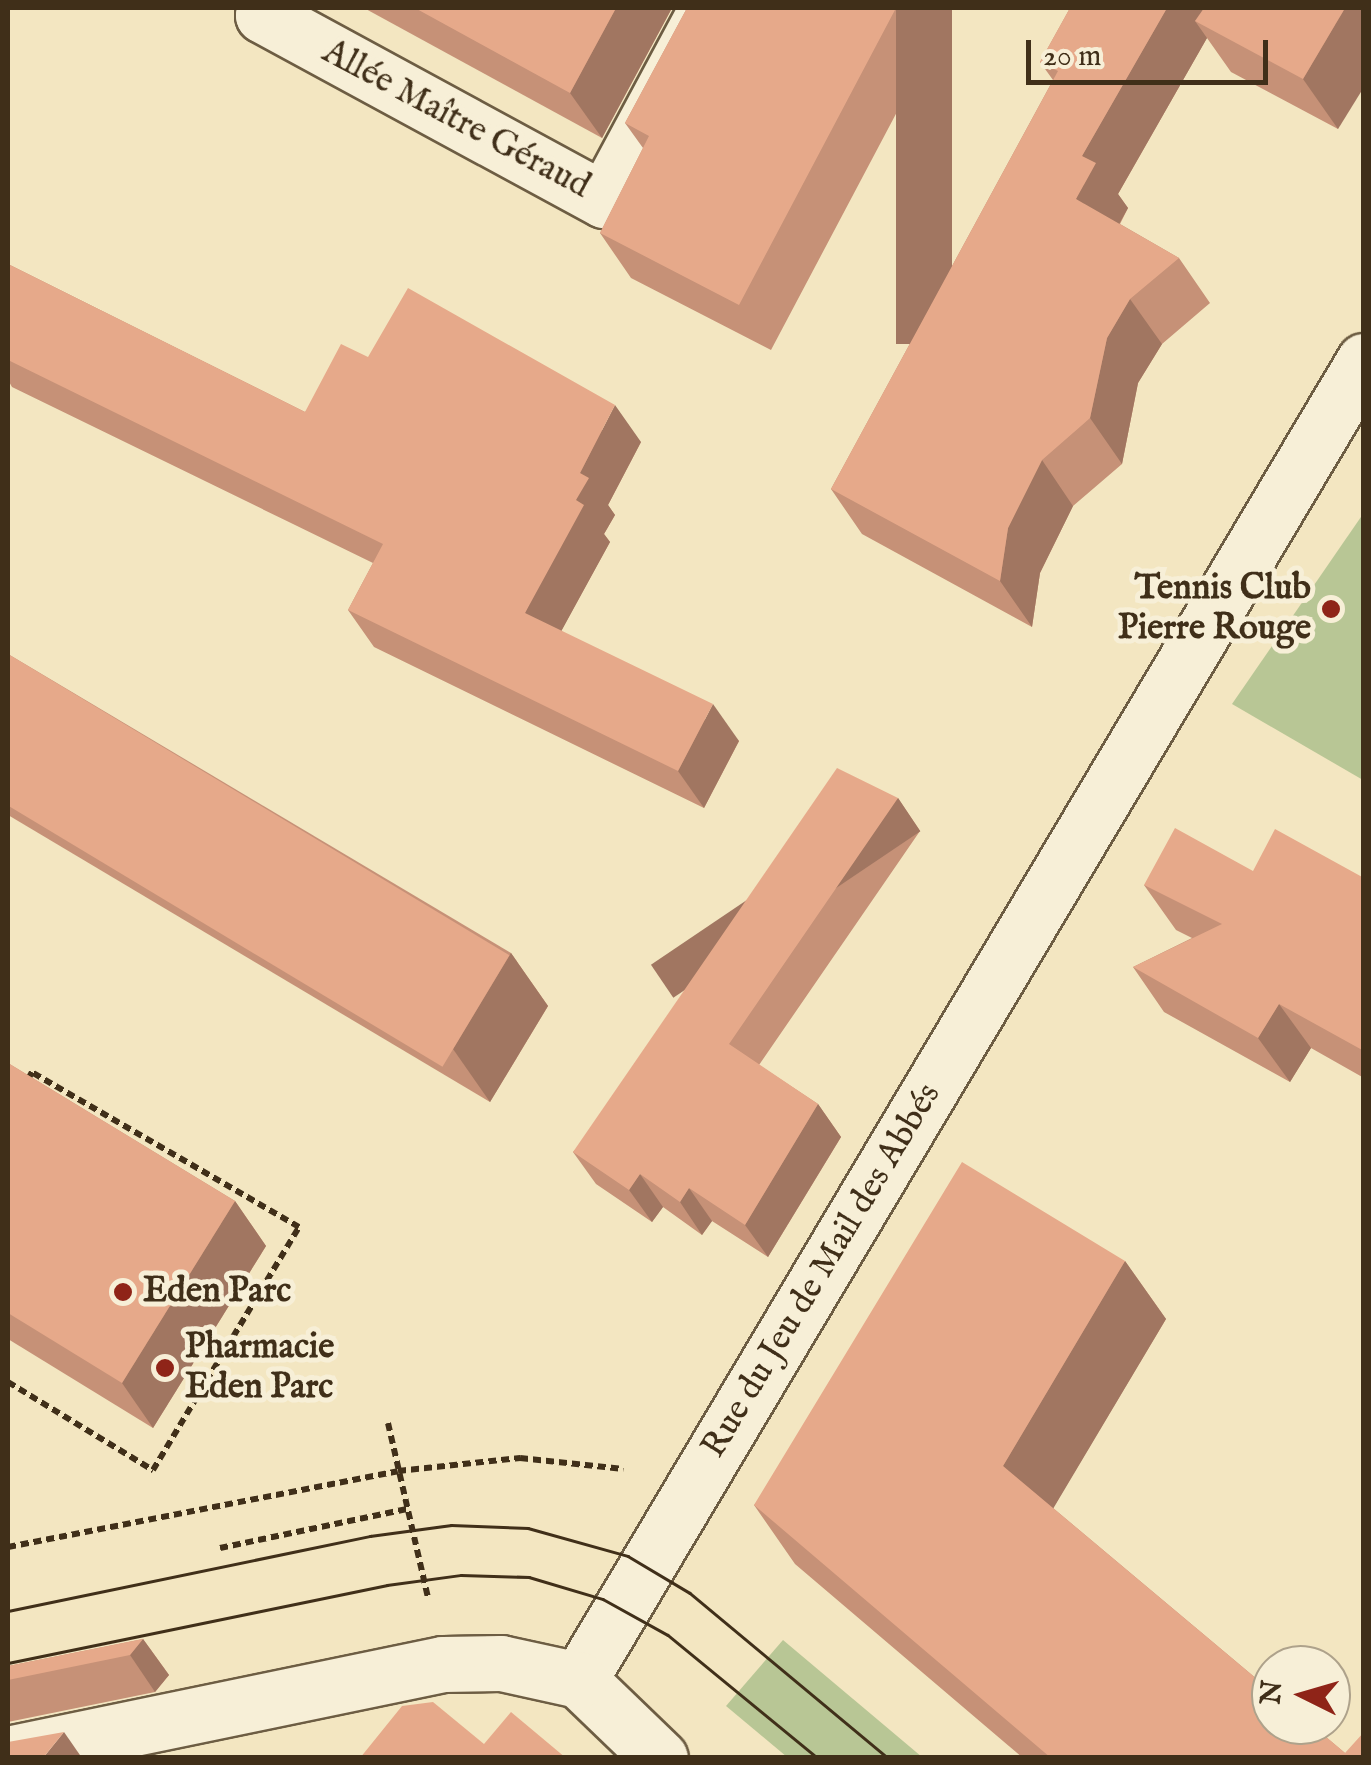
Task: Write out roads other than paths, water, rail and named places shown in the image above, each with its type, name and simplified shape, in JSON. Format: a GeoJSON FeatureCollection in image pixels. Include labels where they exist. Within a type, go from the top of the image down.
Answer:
{"type":"FeatureCollection","features":[{"type":"Feature","properties":{"kind":"street","name":"Allée Maître Géraud"},"geometry":{"type":"LineString","coordinates":[[267,8],[263,16],[604,200],[707,8]]}},
{"type":"Feature","properties":{"kind":"street","name":"Rue du Jeu de Mail des Abbés"},"geometry":{"type":"LineString","coordinates":[[579,1680],[1364,361]]}},
{"type":"Feature","properties":{"kind":"street"},"geometry":{"type":"LineString","coordinates":[[8,1754],[442,1664],[501,1663],[579,1680],[660,1758]]}},
{"type":"Feature","properties":{"kind":"tram line"},"geometry":{"type":"LineString","coordinates":[[8,1611],[370,1536],[451,1525],[528,1528],[628,1556],[690,1593],[888,1758]]}},
{"type":"Feature","properties":{"kind":"tram line"},"geometry":{"type":"LineString","coordinates":[[8,1663],[387,1585],[461,1575],[529,1577],[603,1599],[668,1635],[818,1758]]}},
{"type":"Feature","properties":{"kind":"place","name":"Tennis Club Pierre Rouge"},"geometry":{"type":"Point","coordinates":[1331,609]}},
{"type":"Feature","properties":{"kind":"place","name":"Eden Parc"},"geometry":{"type":"Point","coordinates":[123,1292]}},
{"type":"Feature","properties":{"kind":"place","name":"Pharmacie Eden Parc"},"geometry":{"type":"Point","coordinates":[165,1368]}}]}
